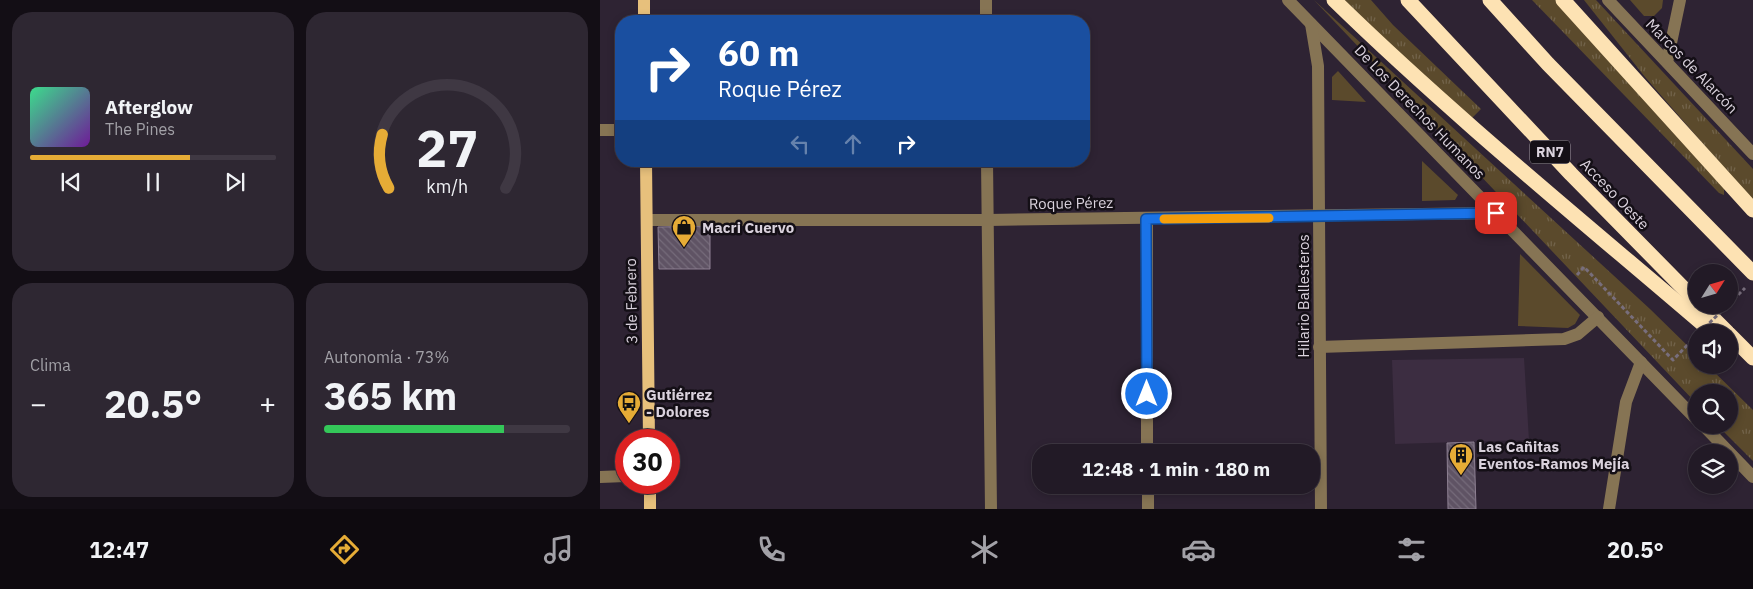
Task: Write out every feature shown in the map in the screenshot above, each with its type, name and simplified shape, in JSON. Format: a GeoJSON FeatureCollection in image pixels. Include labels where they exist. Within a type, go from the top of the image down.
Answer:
{"type":"FeatureCollection","features":[{"type":"Feature","properties":{"kind":"highway"},"geometry":{"type":"LineString","coordinates":[[1334,0],[1391,56],[1703,324]]}},
{"type":"Feature","properties":{"kind":"highway","name":"Acceso Oeste"},"geometry":{"type":"LineString","coordinates":[[1408,0],[1571,174],[1688,293]]}},
{"type":"Feature","properties":{"kind":"highway"},"geometry":{"type":"LineString","coordinates":[[1490,0],[1750,280]]}},
{"type":"Feature","properties":{"kind":"highway"},"geometry":{"type":"LineString","coordinates":[[1563,0],[1753,210]]}},
{"type":"Feature","properties":{"kind":"highway"},"geometry":{"type":"LineString","coordinates":[[1709,314],[1719,324]]}},
{"type":"Feature","properties":{"kind":"highway"},"geometry":{"type":"LineString","coordinates":[[1738,343],[1753,358]]}},
{"type":"Feature","properties":{"kind":"highway"},"geometry":{"type":"LineString","coordinates":[[1738,355],[1753,368]]}},
{"type":"Feature","properties":{"kind":"main road"},"geometry":{"type":"LineString","coordinates":[[644,0],[644,15]]}},
{"type":"Feature","properties":{"kind":"main road","name":"3 de Febrero"},"geometry":{"type":"LineString","coordinates":[[646,167],[649,429]]}},
{"type":"Feature","properties":{"kind":"main road"},"geometry":{"type":"LineString","coordinates":[[650,494],[650,509]]}},
{"type":"Feature","properties":{"kind":"street"},"geometry":{"type":"LineString","coordinates":[[986,0],[986,15]]}},
{"type":"Feature","properties":{"kind":"street","name":"De Los Derechos Humanos"},"geometry":{"type":"LineString","coordinates":[[1288,0],[1688,410]]}},
{"type":"Feature","properties":{"kind":"street","name":"Marcos de Alarcón"},"geometry":{"type":"LineString","coordinates":[[1608,0],[1753,154]]}},
{"type":"Feature","properties":{"kind":"street"},"geometry":{"type":"LineString","coordinates":[[1667,62],[1680,0]]}},
{"type":"Feature","properties":{"kind":"street","name":"Hilario Ballesteros"},"geometry":{"type":"LineString","coordinates":[[1311,24],[1318,66],[1321,509]]}},
{"type":"Feature","properties":{"kind":"street"},"geometry":{"type":"LineString","coordinates":[[600,130],[615,130]]}},
{"type":"Feature","properties":{"kind":"street"},"geometry":{"type":"LineString","coordinates":[[987,167],[991,509]]}},
{"type":"Feature","properties":{"kind":"street","name":"Roque Pérez"},"geometry":{"type":"LineString","coordinates":[[647,220],[1146,219],[1496,213]]}},
{"type":"Feature","properties":{"kind":"street"},"geometry":{"type":"LineString","coordinates":[[1146,219],[1148,444]]}},
{"type":"Feature","properties":{"kind":"street"},"geometry":{"type":"LineString","coordinates":[[1319,347],[1564,339],[1578,334],[1598,317]]}},
{"type":"Feature","properties":{"kind":"street"},"geometry":{"type":"LineString","coordinates":[[1609,509],[1626,402],[1641,362]]}},
{"type":"Feature","properties":{"kind":"street"},"geometry":{"type":"LineString","coordinates":[[1711,434],[1753,477]]}},
{"type":"Feature","properties":{"kind":"street"},"geometry":{"type":"LineString","coordinates":[[600,476],[615,476]]}},
{"type":"Feature","properties":{"kind":"street"},"geometry":{"type":"LineString","coordinates":[[1148,494],[1148,509]]}},
{"type":"Feature","properties":{"kind":"path"},"geometry":{"type":"LineString","coordinates":[[1584,267],[1673,360],[1688,344]]}},
{"type":"Feature","properties":{"kind":"path"},"geometry":{"type":"LineString","coordinates":[[1738,294],[1750,280]]}},
{"type":"Feature","properties":{"kind":"path"},"geometry":{"type":"LineString","coordinates":[[1708,324],[1719,314]]}},
{"type":"Feature","properties":{"kind":"shaded area"},"geometry":{"type":"Polygon","coordinates":[[[1524,358],[1529,440],[1395,444],[1392,360],[1524,358]]]}},
{"type":"Feature","properties":{"kind":"green space"},"geometry":{"type":"Polygon","coordinates":[[[1314,0],[1688,346],[1688,374],[1716,374],[1726,384],[1688,384],[1688,395],[1314,0]]]}},
{"type":"Feature","properties":{"kind":"green space"},"geometry":{"type":"Polygon","coordinates":[[[1343,0],[1371,0],[1393,25],[1481,109],[1470,120],[1343,0]]]}},
{"type":"Feature","properties":{"kind":"green space"},"geometry":{"type":"Polygon","coordinates":[[[1532,0],[1556,0],[1724,188],[1724,195],[1719,193],[1532,0]]]}},
{"type":"Feature","properties":{"kind":"green space"},"geometry":{"type":"Polygon","coordinates":[[[1584,0],[1596,0],[1753,169],[1753,201],[1645,77],[1584,0]]]}},
{"type":"Feature","properties":{"kind":"green space"},"geometry":{"type":"Polygon","coordinates":[[[1630,0],[1663,0],[1662,8],[1654,16],[1644,16],[1630,0]]]}},
{"type":"Feature","properties":{"kind":"green space"},"geometry":{"type":"Polygon","coordinates":[[[1338,71],[1366,102],[1332,100],[1332,77],[1338,71]]]}},
{"type":"Feature","properties":{"kind":"green space"},"geometry":{"type":"Polygon","coordinates":[[[1422,161],[1458,195],[1455,200],[1422,201],[1422,161]]]}},
{"type":"Feature","properties":{"kind":"green space"},"geometry":{"type":"Polygon","coordinates":[[[1520,254],[1580,315],[1575,324],[1568,328],[1518,326],[1520,254]]]}},
{"type":"Feature","properties":{"kind":"green space"},"geometry":{"type":"Polygon","coordinates":[[[1738,395],[1753,410],[1753,461],[1726,434],[1738,434],[1738,395]]]}},
{"type":"Feature","properties":{"kind":"building","name":"Macri Cuervo"},"geometry":{"type":"Polygon","coordinates":[[[710,226],[710,269],[659,269],[658,227],[710,226]]]}},
{"type":"Feature","properties":{"kind":"building","name":"Las Cañitas Eventos-Ramos Mejía"},"geometry":{"type":"Polygon","coordinates":[[[1474,442],[1476,509],[1448,509],[1447,443],[1474,442]]]}},
{"type":"Feature","properties":{"kind":"slow traffic"},"geometry":{"type":"LineString","coordinates":[[1164,219],[1269,218]]}},
{"type":"Feature","properties":{"kind":"place","name":"Macri Cuervo"},"geometry":{"type":"Point","coordinates":[684,248]}},
{"type":"Feature","properties":{"kind":"place","name":"Gutiérrez - Dolores"},"geometry":{"type":"Point","coordinates":[629,424]}},
{"type":"Feature","properties":{"kind":"place","name":"Las Cañitas Eventos-Ramos Mejía"},"geometry":{"type":"Point","coordinates":[1461,476]}},
{"type":"Feature","properties":{"kind":"route"},"geometry":{"type":"LineString","coordinates":[[1147,394],[1146,219],[1469,215],[1496,213]]}}]}
